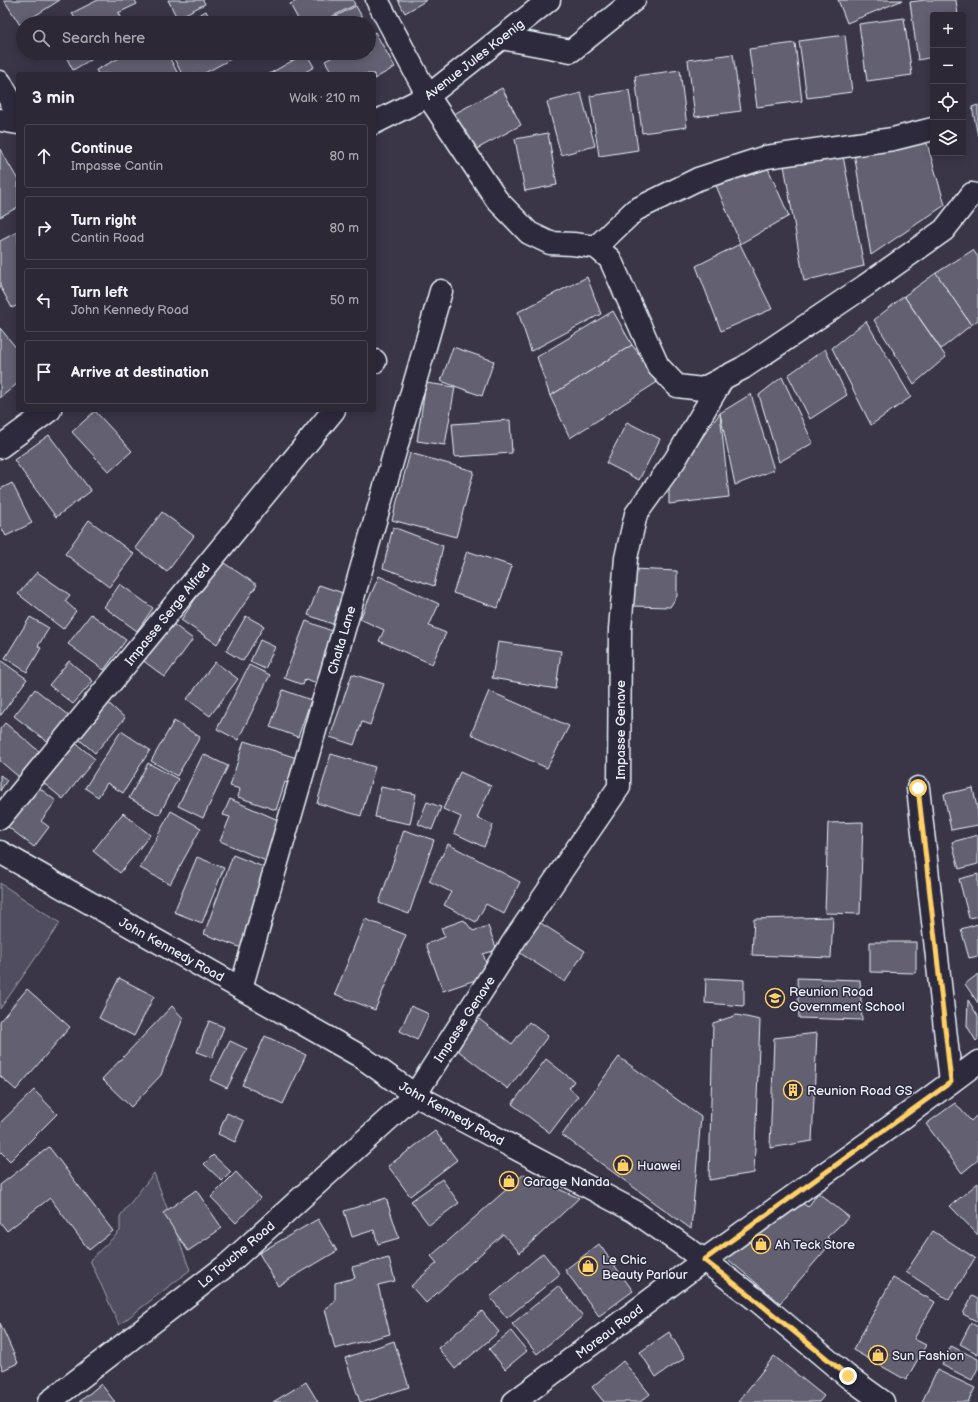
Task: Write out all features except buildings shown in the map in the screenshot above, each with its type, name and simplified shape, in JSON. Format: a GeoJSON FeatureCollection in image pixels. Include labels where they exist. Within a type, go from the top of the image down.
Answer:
{"type":"FeatureCollection","features":[{"type":"Feature","properties":{"kind":"street"},"geometry":{"type":"LineString","coordinates":[[377,0],[428,96],[497,200],[529,233],[550,243],[596,247],[610,259],[658,366],[677,386],[702,389]]}},
{"type":"Feature","properties":{"kind":"street","name":"Avenue Jules Koenig"},"geometry":{"type":"LineString","coordinates":[[376,122],[428,96],[549,0]]}},
{"type":"Feature","properties":{"kind":"street"},"geometry":{"type":"LineString","coordinates":[[501,38],[571,51],[634,0]]}},
{"type":"Feature","properties":{"kind":"street"},"geometry":{"type":"LineString","coordinates":[[0,82],[16,110]]}},
{"type":"Feature","properties":{"kind":"street"},"geometry":{"type":"LineString","coordinates":[[0,120],[16,123]]}},
{"type":"Feature","properties":{"kind":"street"},"geometry":{"type":"LineString","coordinates":[[596,247],[635,210],[698,179],[766,157],[893,138],[930,130]]}},
{"type":"Feature","properties":{"kind":"street"},"geometry":{"type":"LineString","coordinates":[[619,787],[605,745],[606,664],[615,547],[626,510],[702,389],[743,368],[865,286],[944,230],[972,194]]}},
{"type":"Feature","properties":{"kind":"street","name":"Chalta Lane"},"geometry":{"type":"LineString","coordinates":[[241,988],[441,291]]}},
{"type":"Feature","properties":{"kind":"street","name":"Impasse Genave"},"geometry":{"type":"LineString","coordinates":[[414,1095],[517,936],[619,787],[620,629],[626,558],[636,514],[674,460],[723,378]]}},
{"type":"Feature","properties":{"kind":"street"},"geometry":{"type":"LineString","coordinates":[[0,448],[47,412]]}},
{"type":"Feature","properties":{"kind":"street","name":"Impasse Serge Alfred"},"geometry":{"type":"LineString","coordinates":[[0,818],[332,412]]}},
{"type":"Feature","properties":{"kind":"street"},"geometry":{"type":"LineString","coordinates":[[918,788],[951,1082]]}},
{"type":"Feature","properties":{"kind":"street","name":"John Kennedy Road"},"geometry":{"type":"LineString","coordinates":[[0,852],[360,1056],[414,1095],[634,1211],[704,1260],[848,1376],[883,1402]]}},
{"type":"Feature","properties":{"kind":"street","name":"Moreau Road"},"geometry":{"type":"LineString","coordinates":[[514,1402],[704,1260],[978,1062]]}},
{"type":"Feature","properties":{"kind":"street","name":"La Touche Road"},"geometry":{"type":"LineString","coordinates":[[49,1402],[227,1265],[414,1095]]}},
{"type":"Feature","properties":{"kind":"shaded area"},"geometry":{"type":"Polygon","coordinates":[[[0,883],[60,923],[0,1009],[0,883]]]}},
{"type":"Feature","properties":{"kind":"shaded area"},"geometry":{"type":"Polygon","coordinates":[[[154,1173],[190,1270],[119,1325],[90,1260],[120,1231],[120,1216],[154,1173]]]}},
{"type":"Feature","properties":{"kind":"place","name":"Reunion Road Government School"},"geometry":{"type":"Point","coordinates":[775,998]}},
{"type":"Feature","properties":{"kind":"place","name":"Reunion Road GS"},"geometry":{"type":"Point","coordinates":[793,1090]}},
{"type":"Feature","properties":{"kind":"place","name":"Huawei"},"geometry":{"type":"Point","coordinates":[623,1165]}},
{"type":"Feature","properties":{"kind":"place","name":"Garage Nanda"},"geometry":{"type":"Point","coordinates":[509,1181]}},
{"type":"Feature","properties":{"kind":"place","name":"Ah Teck Store"},"geometry":{"type":"Point","coordinates":[761,1244]}},
{"type":"Feature","properties":{"kind":"place","name":"Le Chic Beauty Parlour"},"geometry":{"type":"Point","coordinates":[588,1266]}},
{"type":"Feature","properties":{"kind":"place","name":"Sun Fashion"},"geometry":{"type":"Point","coordinates":[878,1355]}},
{"type":"Feature","properties":{"kind":"route"},"geometry":{"type":"LineString","coordinates":[[848,1376],[704,1260],[951,1082],[918,788]]}}]}
